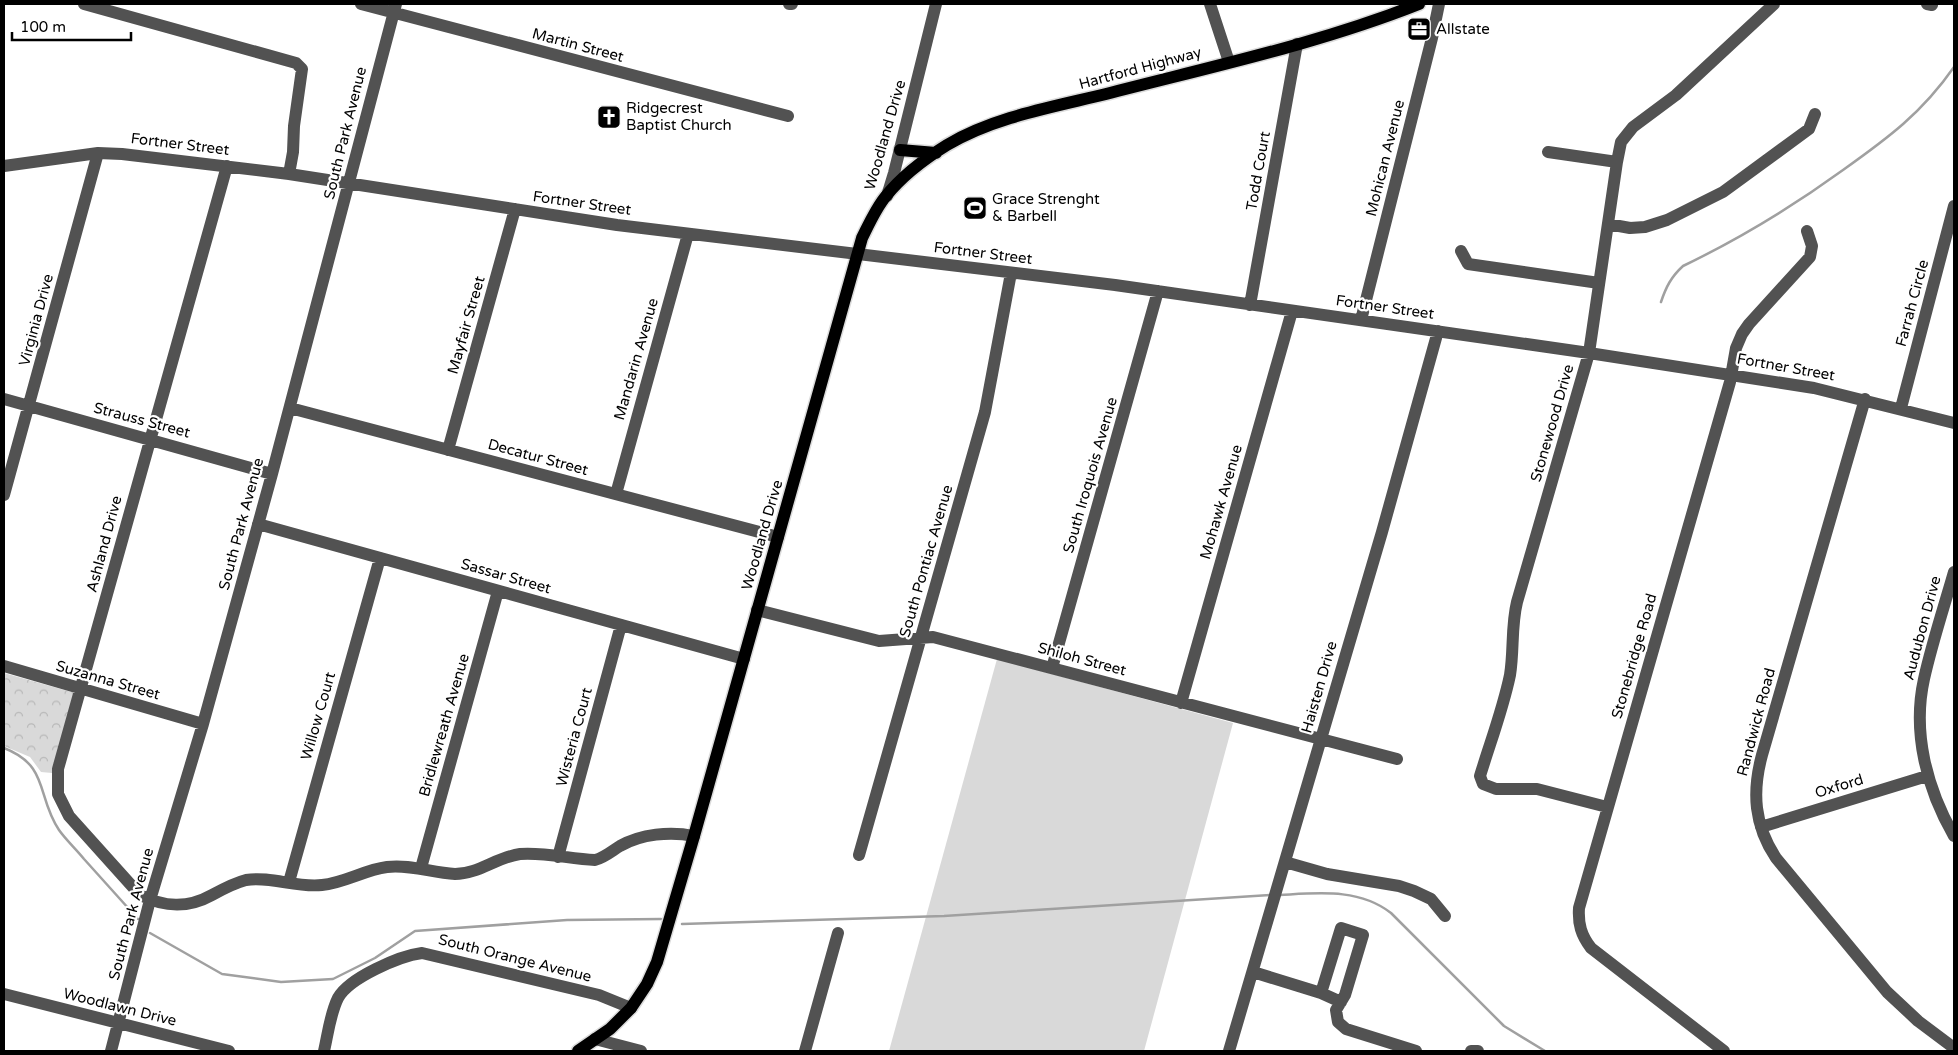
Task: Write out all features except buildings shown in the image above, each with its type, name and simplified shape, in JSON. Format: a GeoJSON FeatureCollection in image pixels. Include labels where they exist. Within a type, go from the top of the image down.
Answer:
{"type":"FeatureCollection","features":[{"type":"Feature","properties":{"kind":"main road","name":"Hartford Highway"},"geometry":{"type":"LineString","coordinates":[[887,196],[916,168],[936,153],[964,136],[1006,120],[1297,44],[1413,5]]}},
{"type":"Feature","properties":{"kind":"main road"},"geometry":{"type":"LineString","coordinates":[[900,150],[936,153]]}},
{"type":"Feature","properties":{"kind":"main road","name":"Woodland Drive"},"geometry":{"type":"LineString","coordinates":[[578,1051],[610,1028],[631,1008],[647,984],[657,962],[862,238],[887,196]]}},
{"type":"Feature","properties":{"kind":"street"},"geometry":{"type":"LineString","coordinates":[[84,4],[296,62],[302,69],[289,174]]}},
{"type":"Feature","properties":{"kind":"street","name":"Martin Street"},"geometry":{"type":"LineString","coordinates":[[360,4],[395,8],[788,116]]}},
{"type":"Feature","properties":{"kind":"street","name":"Woodland Drive"},"geometry":{"type":"LineString","coordinates":[[887,196],[936,4]]}},
{"type":"Feature","properties":{"kind":"street"},"geometry":{"type":"LineString","coordinates":[[1210,4],[1229,62]]}},
{"type":"Feature","properties":{"kind":"street","name":"Mohican Avenue"},"geometry":{"type":"LineString","coordinates":[[1361,320],[1439,4]]}},
{"type":"Feature","properties":{"kind":"street","name":"Stonewood Drive"},"geometry":{"type":"LineString","coordinates":[[1607,807],[1537,789],[1496,789],[1486,786],[1480,779],[1508,682],[1513,618],[1589,353],[1621,142],[1633,126],[1676,95],[1774,4]]}},
{"type":"Feature","properties":{"kind":"street","name":"South Park Avenue"},"geometry":{"type":"LineString","coordinates":[[111,1051],[150,900],[202,724],[290,408],[395,8]]}},
{"type":"Feature","properties":{"kind":"street","name":"Todd Court"},"geometry":{"type":"LineString","coordinates":[[1250,304],[1297,44]]}},
{"type":"Feature","properties":{"kind":"street"},"geometry":{"type":"LineString","coordinates":[[1608,224],[1630,228],[1657,224],[1723,192],[1809,129],[1815,114]]}},
{"type":"Feature","properties":{"kind":"street"},"geometry":{"type":"LineString","coordinates":[[1548,152],[1617,162]]}},
{"type":"Feature","properties":{"kind":"street","name":"Fortner Street"},"geometry":{"type":"LineString","coordinates":[[4,166],[98,153],[122,154],[289,174],[688,234],[1250,304],[1731,374],[1865,399],[1954,423]]}},
{"type":"Feature","properties":{"kind":"street","name":"Virginia Drive"},"geometry":{"type":"LineString","coordinates":[[4,495],[98,153]]}},
{"type":"Feature","properties":{"kind":"street","name":"Ashland Drive"},"geometry":{"type":"LineString","coordinates":[[150,900],[140,895],[69,816],[58,794],[58,769],[227,166]]}},
{"type":"Feature","properties":{"kind":"street","name":"Farrah Circle"},"geometry":{"type":"LineString","coordinates":[[1901,408],[1954,206]]}},
{"type":"Feature","properties":{"kind":"street","name":"Mayfair Street"},"geometry":{"type":"LineString","coordinates":[[448,450],[515,209]]}},
{"type":"Feature","properties":{"kind":"street","name":"Stonebridge Road"},"geometry":{"type":"LineString","coordinates":[[1724,1051],[1676,1012],[1598,955],[1581,934],[1578,917],[1581,898],[1731,374],[1736,348],[1749,324],[1810,257],[1812,246],[1807,231]]}},
{"type":"Feature","properties":{"kind":"street","name":"Mandarin Avenue"},"geometry":{"type":"LineString","coordinates":[[616,494],[688,234]]}},
{"type":"Feature","properties":{"kind":"street"},"geometry":{"type":"LineString","coordinates":[[1461,251],[1468,264],[1599,283]]}},
{"type":"Feature","properties":{"kind":"street","name":"South Pontiac Avenue"},"geometry":{"type":"LineString","coordinates":[[859,855],[985,412],[1011,273]]}},
{"type":"Feature","properties":{"kind":"street","name":"South Iroquois Avenue"},"geometry":{"type":"LineString","coordinates":[[1052,668],[1158,292]]}},
{"type":"Feature","properties":{"kind":"street","name":"Mohawk Avenue"},"geometry":{"type":"LineString","coordinates":[[1181,703],[1292,311]]}},
{"type":"Feature","properties":{"kind":"street","name":"Haisten Drive"},"geometry":{"type":"LineString","coordinates":[[1229,1051],[1398,479],[1438,331]]}},
{"type":"Feature","properties":{"kind":"street","name":"Strauss Street"},"geometry":{"type":"LineString","coordinates":[[4,399],[272,474]]}},
{"type":"Feature","properties":{"kind":"street","name":"Randwick Road"},"geometry":{"type":"LineString","coordinates":[[1865,399],[1757,775],[1755,801],[1760,827],[1769,848],[1776,858],[1887,992],[1918,1021],[1954,1048]]}},
{"type":"Feature","properties":{"kind":"street","name":"Decatur Street"},"geometry":{"type":"LineString","coordinates":[[290,408],[778,537]]}},
{"type":"Feature","properties":{"kind":"street","name":"Sassar Street"},"geometry":{"type":"LineString","coordinates":[[258,524],[744,660]]}},
{"type":"Feature","properties":{"kind":"street","name":"Willow Court"},"geometry":{"type":"LineString","coordinates":[[289,882],[380,558]]}},
{"type":"Feature","properties":{"kind":"street","name":"Audubon Drive"},"geometry":{"type":"LineString","coordinates":[[1954,572],[1924,679],[1920,700],[1921,740],[1927,776],[1940,812],[1954,836]]}},
{"type":"Feature","properties":{"kind":"street","name":"Bridlewreath Avenue"},"geometry":{"type":"LineString","coordinates":[[421,868],[498,591]]}},
{"type":"Feature","properties":{"kind":"street","name":"Shiloh Street"},"geometry":{"type":"LineString","coordinates":[[758,610],[879,642],[933,637],[1397,759]]}},
{"type":"Feature","properties":{"kind":"street","name":"Wisteria Court"},"geometry":{"type":"LineString","coordinates":[[558,857],[621,625]]}},
{"type":"Feature","properties":{"kind":"street","name":"Suzanna Street"},"geometry":{"type":"LineString","coordinates":[[4,666],[202,724]]}},
{"type":"Feature","properties":{"kind":"street","name":"Oxford"},"geometry":{"type":"LineString","coordinates":[[1760,827],[1927,776]]}},
{"type":"Feature","properties":{"kind":"street"},"geometry":{"type":"LineString","coordinates":[[150,900],[174,906],[186,905],[246,880],[275,880],[318,886],[329,885],[385,867],[395,866],[421,868],[454,874],[468,873],[518,854],[595,860],[627,842],[654,835],[681,833],[694,836]]}},
{"type":"Feature","properties":{"kind":"street"},"geometry":{"type":"LineString","coordinates":[[1285,862],[1327,874],[1399,886],[1414,891],[1431,899],[1445,916]]}},
{"type":"Feature","properties":{"kind":"street"},"geometry":{"type":"LineString","coordinates":[[1321,993],[1341,928],[1363,935],[1336,1014],[1338,1022],[1343,1027],[1416,1051]]}},
{"type":"Feature","properties":{"kind":"street"},"geometry":{"type":"LineString","coordinates":[[805,1051],[838,933]]}},
{"type":"Feature","properties":{"kind":"street","name":"South Orange Avenue"},"geometry":{"type":"LineString","coordinates":[[324,1051],[335,1005],[345,989],[354,981],[403,957],[422,953],[599,995],[631,1008]]}},
{"type":"Feature","properties":{"kind":"street"},"geometry":{"type":"LineString","coordinates":[[1253,972],[1321,993],[1341,1002]]}},
{"type":"Feature","properties":{"kind":"street","name":"Woodlawn Drive"},"geometry":{"type":"LineString","coordinates":[[4,994],[229,1051]]}},
{"type":"Feature","properties":{"kind":"street"},"geometry":{"type":"LineString","coordinates":[[595,1040],[641,1051]]}},
{"type":"Feature","properties":{"kind":"street"},"geometry":{"type":"LineString","coordinates":[[1471,1051],[1478,1051]]}},
{"type":"Feature","properties":{"kind":"green space"},"geometry":{"type":"Polygon","coordinates":[[[997,659],[1233,723],[1144,1051],[889,1051],[997,659]]]}},
{"type":"Feature","properties":{"kind":"green space"},"geometry":{"type":"Polygon","coordinates":[[[4,673],[75,693],[52,773],[41,772],[30,757],[4,746],[4,673]]]}},
{"type":"Feature","properties":{"kind":"waterway"},"geometry":{"type":"LineString","coordinates":[[1661,302],[1669,282],[1683,266],[1765,222],[1859,158],[1917,111],[1954,67]]}},
{"type":"Feature","properties":{"kind":"waterway"},"geometry":{"type":"LineString","coordinates":[[4,748],[19,755],[29,764],[36,773],[47,805],[59,830],[138,919]]}},
{"type":"Feature","properties":{"kind":"waterway"},"geometry":{"type":"LineString","coordinates":[[1280,895],[1338,894],[1366,899],[1379,905],[1391,913],[1504,1026],[1545,1051]]}},
{"type":"Feature","properties":{"kind":"waterway"},"geometry":{"type":"LineString","coordinates":[[682,924],[944,916],[1270,895]]}},
{"type":"Feature","properties":{"kind":"waterway"},"geometry":{"type":"LineString","coordinates":[[150,933],[222,974],[281,982],[333,979],[375,958],[415,931],[567,920],[661,919]]}},
{"type":"Feature","properties":{"kind":"place","name":"Allstate"},"geometry":{"type":"Point","coordinates":[1419,29]}},
{"type":"Feature","properties":{"kind":"place","name":"Ridgecrest Baptist Church"},"geometry":{"type":"Point","coordinates":[609,117]}},
{"type":"Feature","properties":{"kind":"place","name":"Grace Strenght & Barbell"},"geometry":{"type":"Point","coordinates":[975,208]}}]}
